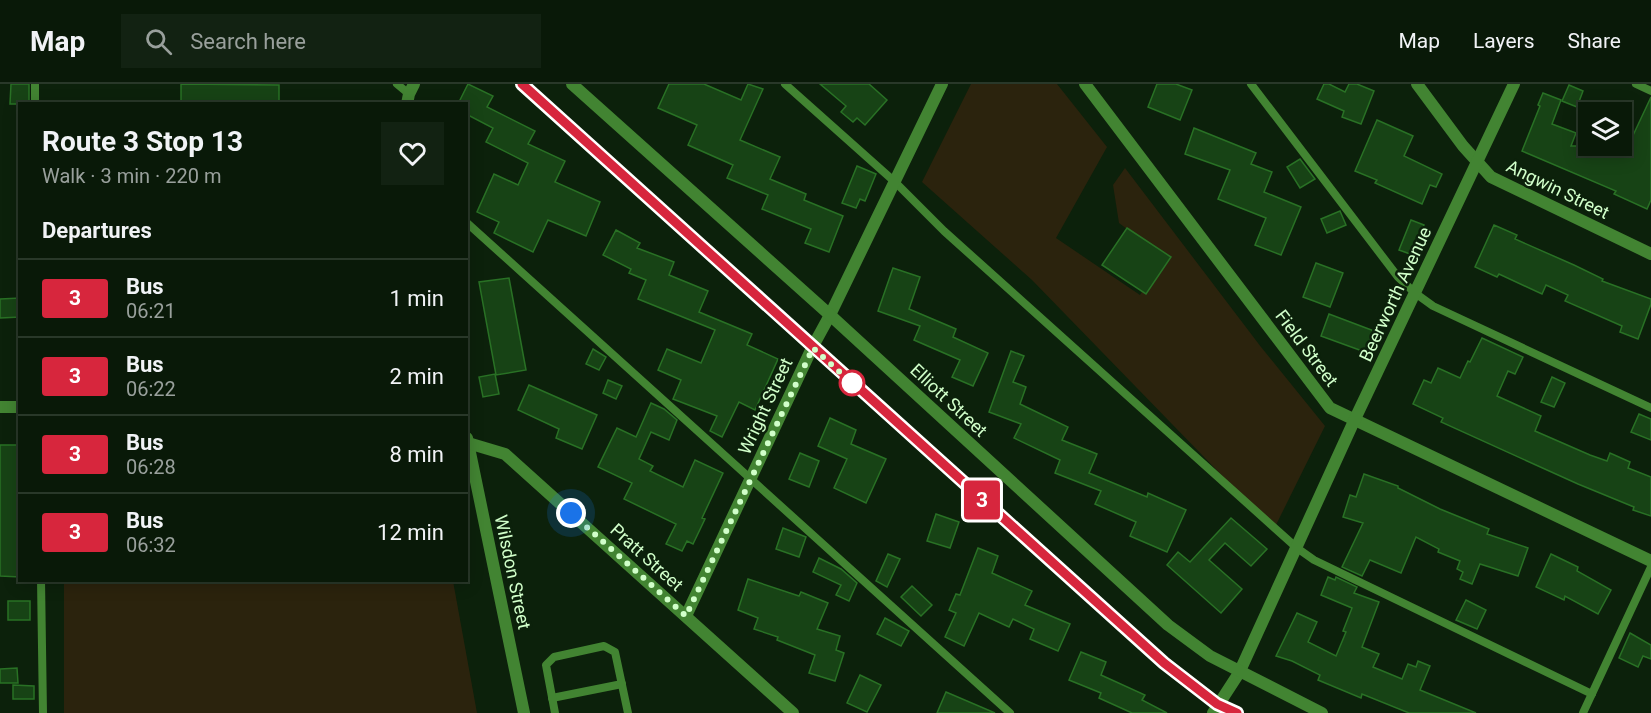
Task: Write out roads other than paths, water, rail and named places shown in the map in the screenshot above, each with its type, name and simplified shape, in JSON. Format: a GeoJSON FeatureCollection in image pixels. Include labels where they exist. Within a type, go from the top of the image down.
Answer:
{"type":"FeatureCollection","features":[{"type":"Feature","properties":{"kind":"street"},"geometry":{"type":"LineString","coordinates":[[522,84],[1215,709],[1237,713]]}},
{"type":"Feature","properties":{"kind":"street","name":"Elliott Street"},"geometry":{"type":"LineString","coordinates":[[572,84],[830,315],[1168,625],[1210,656],[1239,673],[1322,713]]}},
{"type":"Feature","properties":{"kind":"street","name":"Wright Street"},"geometry":{"type":"LineString","coordinates":[[686,616],[942,84]]}},
{"type":"Feature","properties":{"kind":"street","name":"Field Street"},"geometry":{"type":"LineString","coordinates":[[1085,84],[1330,408],[1651,561]]}},
{"type":"Feature","properties":{"kind":"street","name":"Angwin Street"},"geometry":{"type":"LineString","coordinates":[[1417,84],[1463,146],[1491,177],[1651,254]]}},
{"type":"Feature","properties":{"kind":"street","name":"Beerworth Avenue"},"geometry":{"type":"LineString","coordinates":[[1215,709],[1239,673],[1354,421],[1514,84]]}},
{"type":"Feature","properties":{"kind":"street"},"geometry":{"type":"LineString","coordinates":[[0,407],[18,407]]}},
{"type":"Feature","properties":{"kind":"street","name":"Pratt Street"},"geometry":{"type":"LineString","coordinates":[[468,440],[505,454],[793,713]]}},
{"type":"Feature","properties":{"kind":"street","name":"Wilsdon Street"},"geometry":{"type":"LineString","coordinates":[[468,445],[524,713]]}},
{"type":"Feature","properties":{"kind":"lane"},"geometry":{"type":"LineString","coordinates":[[35,84],[35,102]]}},
{"type":"Feature","properties":{"kind":"lane"},"geometry":{"type":"LineString","coordinates":[[397,84],[410,94]]}},
{"type":"Feature","properties":{"kind":"lane"},"geometry":{"type":"LineString","coordinates":[[785,84],[895,182],[944,231],[1297,548],[1314,560],[1592,694]]}},
{"type":"Feature","properties":{"kind":"lane"},"geometry":{"type":"LineString","coordinates":[[1251,84],[1398,277],[1415,293],[1434,306],[1651,408]]}},
{"type":"Feature","properties":{"kind":"lane"},"geometry":{"type":"LineString","coordinates":[[1636,84],[1651,91]]}},
{"type":"Feature","properties":{"kind":"lane"},"geometry":{"type":"LineString","coordinates":[[468,224],[1010,713]]}},
{"type":"Feature","properties":{"kind":"lane"},"geometry":{"type":"LineString","coordinates":[[1583,713],[1651,567]]}},
{"type":"Feature","properties":{"kind":"lane"},"geometry":{"type":"LineString","coordinates":[[41,582],[43,713]]}},
{"type":"Feature","properties":{"kind":"lane"},"geometry":{"type":"LineString","coordinates":[[555,713],[546,665],[554,657],[604,646],[615,652],[628,713]]}},
{"type":"Feature","properties":{"kind":"lane"},"geometry":{"type":"LineString","coordinates":[[552,698],[622,684]]}}]}
